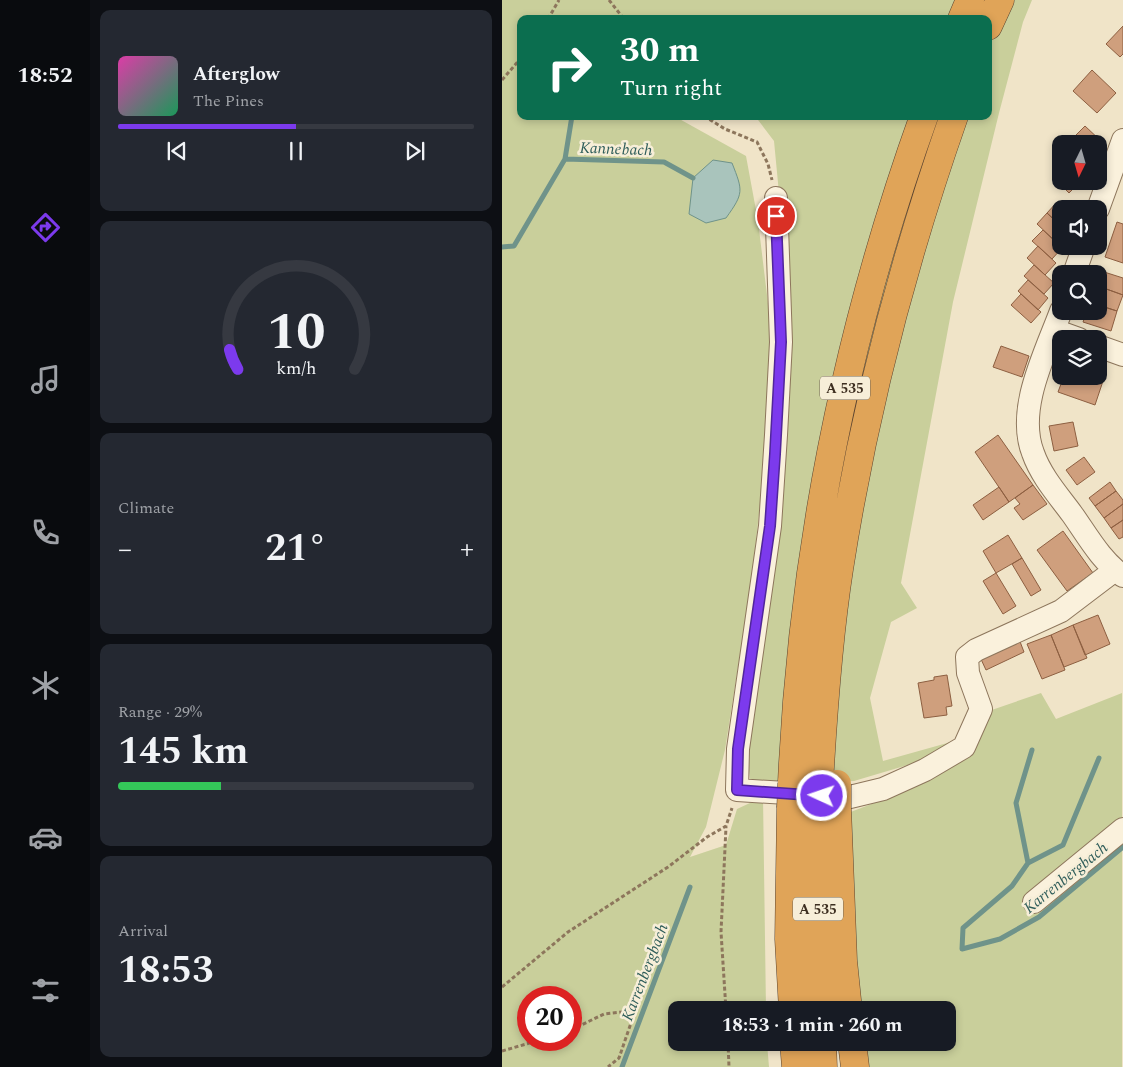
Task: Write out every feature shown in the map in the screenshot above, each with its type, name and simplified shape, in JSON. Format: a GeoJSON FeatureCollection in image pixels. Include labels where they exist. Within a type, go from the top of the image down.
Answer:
{"type":"FeatureCollection","features":[{"type":"Feature","properties":{"kind":"highway"},"geometry":{"type":"LineString","coordinates":[[964,15],[970,0]]}},
{"type":"Feature","properties":{"kind":"highway"},"geometry":{"type":"LineString","coordinates":[[992,17],[1000,0]]}},
{"type":"Feature","properties":{"kind":"highway","name":"A 535"},"geometry":{"type":"LineString","coordinates":[[792,1001],[789,939],[791,796],[799,667],[811,570],[844,390],[862,317],[886,233],[923,120]]}},
{"type":"Feature","properties":{"kind":"highway","name":"A 535"},"geometry":{"type":"LineString","coordinates":[[820,1001],[818,942],[828,796],[839,715],[827,670],[839,571],[873,388],[914,234],[953,120]]}},
{"type":"Feature","properties":{"kind":"highway"},"geometry":{"type":"LineString","coordinates":[[828,796],[847,1001]]}},
{"type":"Feature","properties":{"kind":"highway"},"geometry":{"type":"LineString","coordinates":[[795,1051],[796,1067]]}},
{"type":"Feature","properties":{"kind":"highway"},"geometry":{"type":"LineString","coordinates":[[822,1051],[823,1067]]}},
{"type":"Feature","properties":{"kind":"highway"},"geometry":{"type":"LineString","coordinates":[[853,1051],[855,1067]]}},
{"type":"Feature","properties":{"kind":"street"},"geometry":{"type":"LineString","coordinates":[[1101,200],[1122,140]]}},
{"type":"Feature","properties":{"kind":"street"},"geometry":{"type":"LineString","coordinates":[[776,198],[781,342],[776,435],[770,526],[738,749],[737,790],[850,797],[883,789],[925,770],[964,747],[981,709],[968,673],[967,657],[976,650],[1061,611],[1119,573],[1105,560],[1043,475],[1033,454],[1028,436],[1027,416],[1030,399],[1057,320],[1069,330]]}},
{"type":"Feature","properties":{"kind":"street"},"geometry":{"type":"LineString","coordinates":[[1107,349],[1122,354]]}},
{"type":"Feature","properties":{"kind":"street"},"geometry":{"type":"LineString","coordinates":[[1034,902],[1122,829]]}},
{"type":"Feature","properties":{"kind":"path"},"geometry":{"type":"LineString","coordinates":[[550,15],[558,0]]}},
{"type":"Feature","properties":{"kind":"path"},"geometry":{"type":"LineString","coordinates":[[609,0],[621,15]]}},
{"type":"Feature","properties":{"kind":"path"},"geometry":{"type":"LineString","coordinates":[[502,80],[517,63]]}},
{"type":"Feature","properties":{"kind":"path"},"geometry":{"type":"LineString","coordinates":[[710,120],[725,129],[757,142],[768,164],[776,198]]}},
{"type":"Feature","properties":{"kind":"path"},"geometry":{"type":"LineString","coordinates":[[725,1001],[721,932],[726,826],[737,790]]}},
{"type":"Feature","properties":{"kind":"path"},"geometry":{"type":"LineString","coordinates":[[502,987],[568,932],[668,867],[707,837],[726,826]]}},
{"type":"Feature","properties":{"kind":"path"},"geometry":{"type":"LineString","coordinates":[[582,1025],[604,1014],[631,1011],[631,1023],[619,1058],[608,1067]]}},
{"type":"Feature","properties":{"kind":"path"},"geometry":{"type":"LineString","coordinates":[[502,1051],[517,1047]]}},
{"type":"Feature","properties":{"kind":"path"},"geometry":{"type":"LineString","coordinates":[[728,1051],[729,1067]]}},
{"type":"Feature","properties":{"kind":"green space"},"geometry":{"type":"Polygon","coordinates":[[[502,0],[1032,0],[1023,22],[999,113],[953,302],[901,583],[917,608],[891,622],[870,698],[883,761],[958,740],[938,756],[854,781],[751,785],[746,749],[786,266],[774,141],[758,120],[992,120],[992,15],[517,15],[517,120],[681,120],[746,156],[758,221],[771,328],[768,433],[752,577],[725,750],[706,827],[690,857],[726,845],[737,809],[763,797],[766,1001],[668,1001],[668,1051],[768,1051],[769,1067],[502,1067],[502,0]]]}},
{"type":"Feature","properties":{"kind":"green space"},"geometry":{"type":"Polygon","coordinates":[[[1041,693],[1056,719],[1122,693],[1122,1067],[866,1067],[863,1051],[956,1051],[956,1001],[857,1001],[848,813],[895,795],[962,759],[983,713],[1041,693]]]}},
{"type":"Feature","properties":{"kind":"water"},"geometry":{"type":"Polygon","coordinates":[[[713,160],[732,163],[740,186],[740,192],[736,203],[726,218],[706,223],[689,214],[693,178],[713,160]]]}},
{"type":"Feature","properties":{"kind":"building"},"geometry":{"type":"Polygon","coordinates":[[[1123,26],[1123,54],[1120,57],[1106,44],[1123,26]]]}},
{"type":"Feature","properties":{"kind":"building"},"geometry":{"type":"Polygon","coordinates":[[[1092,70],[1116,93],[1097,113],[1073,91],[1092,70]]]}},
{"type":"Feature","properties":{"kind":"building"},"geometry":{"type":"Polygon","coordinates":[[[1085,126],[1095,135],[1076,135],[1085,126]]]}},
{"type":"Feature","properties":{"kind":"building"},"geometry":{"type":"Polygon","coordinates":[[[1052,208],[1052,218],[1047,213],[1052,208]]]}},
{"type":"Feature","properties":{"kind":"building"},"geometry":{"type":"Polygon","coordinates":[[[1047,213],[1052,218],[1052,238],[1037,224],[1047,213]]]}},
{"type":"Feature","properties":{"kind":"building"},"geometry":{"type":"Polygon","coordinates":[[[1117,222],[1123,224],[1123,263],[1105,257],[1117,222]]]}},
{"type":"Feature","properties":{"kind":"building"},"geometry":{"type":"Polygon","coordinates":[[[1043,230],[1052,239],[1052,255],[1056,255],[1052,259],[1032,241],[1043,230]]]}},
{"type":"Feature","properties":{"kind":"building"},"geometry":{"type":"Polygon","coordinates":[[[1038,246],[1056,263],[1052,265],[1045,275],[1027,258],[1038,246]]]}},
{"type":"Feature","properties":{"kind":"building"},"geometry":{"type":"Polygon","coordinates":[[[1034,265],[1052,281],[1052,285],[1044,294],[1024,276],[1034,265]]]}},
{"type":"Feature","properties":{"kind":"building"},"geometry":{"type":"Polygon","coordinates":[[[1107,273],[1123,278],[1123,295],[1107,289],[1107,273]]]}},
{"type":"Feature","properties":{"kind":"building"},"geometry":{"type":"Polygon","coordinates":[[[1028,280],[1048,298],[1038,310],[1018,291],[1028,280]]]}},
{"type":"Feature","properties":{"kind":"building"},"geometry":{"type":"Polygon","coordinates":[[[1107,289],[1123,295],[1117,311],[1107,308],[1107,289]]]}},
{"type":"Feature","properties":{"kind":"building"},"geometry":{"type":"Polygon","coordinates":[[[1021,294],[1041,312],[1031,323],[1011,305],[1021,294]]]}},
{"type":"Feature","properties":{"kind":"building"},"geometry":{"type":"Polygon","coordinates":[[[1107,308],[1117,311],[1111,331],[1083,322],[1084,320],[1107,320],[1107,308]]]}},
{"type":"Feature","properties":{"kind":"building"},"geometry":{"type":"Polygon","coordinates":[[[1001,346],[1029,356],[1022,377],[993,367],[1001,346]]]}},
{"type":"Feature","properties":{"kind":"building"},"geometry":{"type":"Polygon","coordinates":[[[1061,385],[1102,385],[1095,405],[1058,392],[1061,385]]]}},
{"type":"Feature","properties":{"kind":"building"},"geometry":{"type":"Polygon","coordinates":[[[1073,422],[1078,446],[1054,451],[1049,426],[1073,422]]]}},
{"type":"Feature","properties":{"kind":"building"},"geometry":{"type":"Polygon","coordinates":[[[998,435],[1033,485],[1009,502],[975,452],[998,435]]]}},
{"type":"Feature","properties":{"kind":"building"},"geometry":{"type":"Polygon","coordinates":[[[1084,457],[1095,472],[1077,485],[1066,470],[1084,457]]]}},
{"type":"Feature","properties":{"kind":"building"},"geometry":{"type":"Polygon","coordinates":[[[1110,482],[1116,491],[1095,506],[1089,498],[1110,482]]]}},
{"type":"Feature","properties":{"kind":"building"},"geometry":{"type":"Polygon","coordinates":[[[1033,485],[1047,504],[1023,520],[1014,508],[1020,504],[1015,498],[1033,485]]]}},
{"type":"Feature","properties":{"kind":"building"},"geometry":{"type":"Polygon","coordinates":[[[999,487],[1009,502],[983,520],[973,505],[999,487]]]}},
{"type":"Feature","properties":{"kind":"building"},"geometry":{"type":"Polygon","coordinates":[[[1116,491],[1123,500],[1123,504],[1104,518],[1095,506],[1116,491]]]}},
{"type":"Feature","properties":{"kind":"building"},"geometry":{"type":"Polygon","coordinates":[[[1123,504],[1123,520],[1111,528],[1104,518],[1123,504]]]}},
{"type":"Feature","properties":{"kind":"building"},"geometry":{"type":"Polygon","coordinates":[[[1123,520],[1123,537],[1119,539],[1111,528],[1123,520]]]}},
{"type":"Feature","properties":{"kind":"building"},"geometry":{"type":"Polygon","coordinates":[[[1063,531],[1093,573],[1067,591],[1037,550],[1063,531]]]}},
{"type":"Feature","properties":{"kind":"building"},"geometry":{"type":"Polygon","coordinates":[[[1008,535],[1022,558],[996,573],[983,551],[1008,535]]]}},
{"type":"Feature","properties":{"kind":"building"},"geometry":{"type":"Polygon","coordinates":[[[1022,558],[1041,590],[1031,596],[1012,564],[1022,558]]]}},
{"type":"Feature","properties":{"kind":"building"},"geometry":{"type":"Polygon","coordinates":[[[996,573],[1016,606],[1003,614],[983,581],[996,573]]]}},
{"type":"Feature","properties":{"kind":"building"},"geometry":{"type":"Polygon","coordinates":[[[1098,615],[1110,644],[1085,655],[1073,625],[1098,615]]]}},
{"type":"Feature","properties":{"kind":"building"},"geometry":{"type":"Polygon","coordinates":[[[1073,625],[1087,658],[1064,667],[1051,635],[1073,625]]]}},
{"type":"Feature","properties":{"kind":"building"},"geometry":{"type":"Polygon","coordinates":[[[1051,635],[1065,670],[1042,679],[1027,644],[1051,635]]]}},
{"type":"Feature","properties":{"kind":"building"},"geometry":{"type":"Polygon","coordinates":[[[1019,639],[1024,652],[986,670],[980,657],[1019,639]]]}},
{"type":"Feature","properties":{"kind":"building"},"geometry":{"type":"Polygon","coordinates":[[[947,675],[952,706],[946,707],[947,715],[924,718],[918,683],[934,680],[934,677],[947,675]]]}},
{"type":"Feature","properties":{"kind":"waterway","name":"Kannebach"},"geometry":{"type":"LineString","coordinates":[[502,247],[514,246],[565,159],[571,120]]}},
{"type":"Feature","properties":{"kind":"waterway","name":"Kannebach"},"geometry":{"type":"LineString","coordinates":[[565,159],[664,162],[693,178]]}},
{"type":"Feature","properties":{"kind":"waterway","name":"Karrenbergbach"},"geometry":{"type":"LineString","coordinates":[[1032,750],[1016,803],[1028,863],[1012,886],[963,928],[962,949],[1000,939],[1039,917],[1123,847]]}},
{"type":"Feature","properties":{"kind":"waterway","name":"Karrenbergbach"},"geometry":{"type":"LineString","coordinates":[[1028,863],[1063,845],[1099,758]]}},
{"type":"Feature","properties":{"kind":"waterway","name":"Karrenbergbach"},"geometry":{"type":"LineString","coordinates":[[622,1067],[690,887]]}},
{"type":"Feature","properties":{"kind":"route"},"geometry":{"type":"LineString","coordinates":[[776,216],[781,342],[775,454],[770,526],[738,749],[737,790],[822,796]]}}]}
